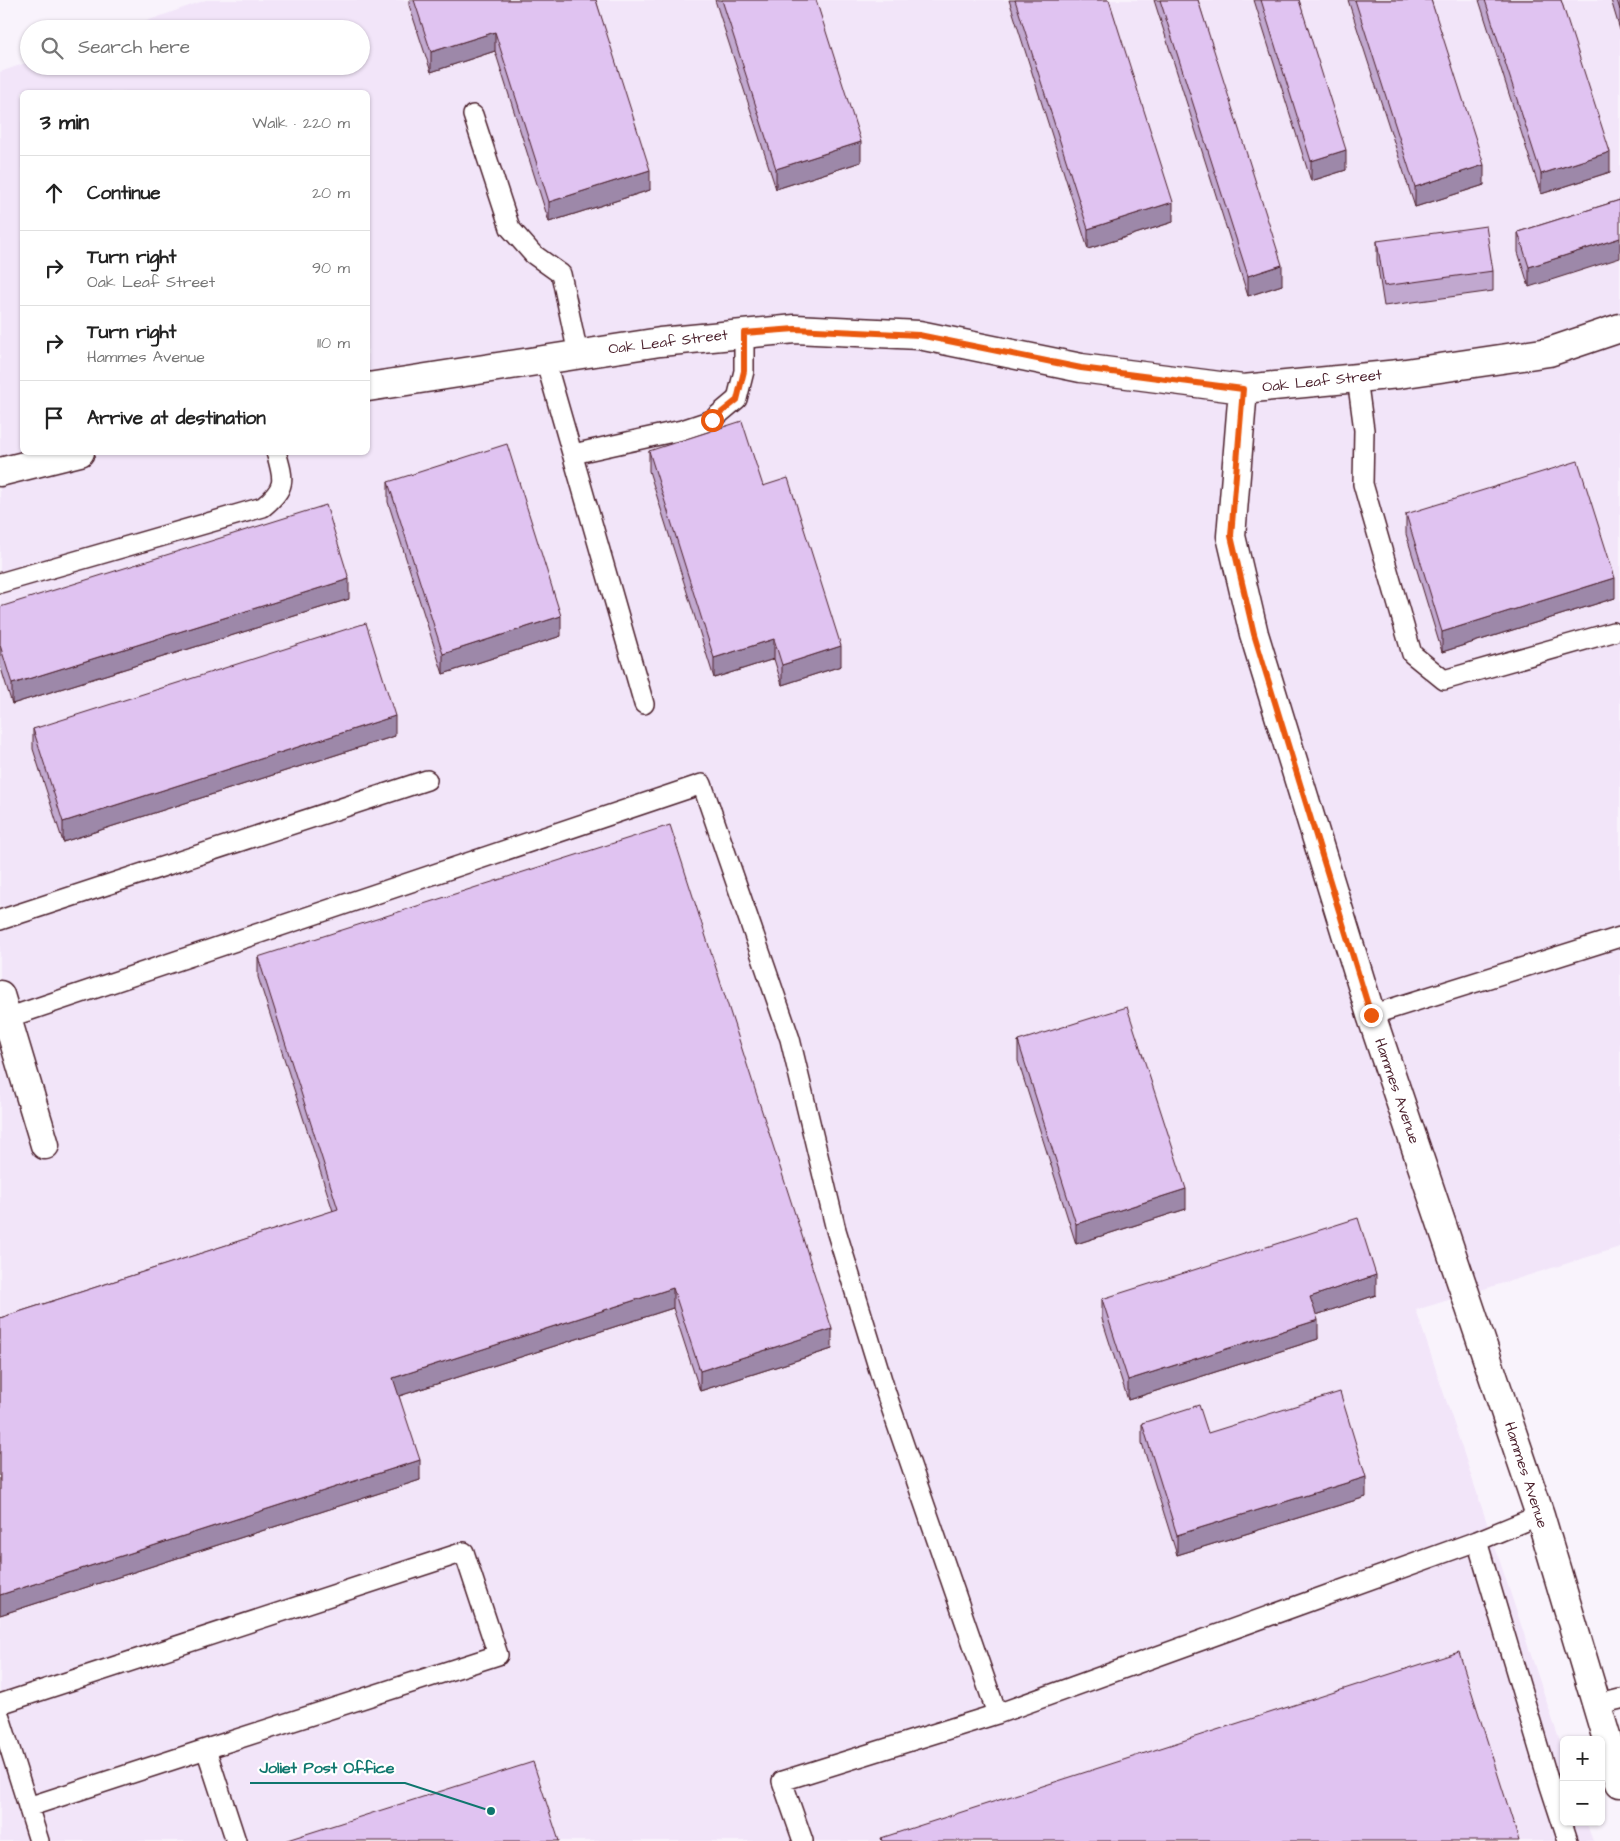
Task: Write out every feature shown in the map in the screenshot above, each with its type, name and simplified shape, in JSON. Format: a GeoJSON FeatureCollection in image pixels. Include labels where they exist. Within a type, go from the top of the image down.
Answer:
{"type":"FeatureCollection","features":[{"type":"Feature","properties":{"kind":"street","name":"Oak Leaf Street"},"geometry":{"type":"LineString","coordinates":[[370,387],[660,342],[795,329],[919,335],[1081,368],[1243,389],[1399,374],[1549,352],[1620,328]]}},
{"type":"Feature","properties":{"kind":"street","name":"Hammes Avenue"},"geometry":{"type":"LineString","coordinates":[[1243,389],[1231,536],[1254,634],[1371,1015],[1540,1515],[1608,1702],[1612,1771]]}},
{"type":"Feature","properties":{"kind":"street"},"geometry":{"type":"LineString","coordinates":[[0,472],[68,455]]}},
{"type":"Feature","properties":{"kind":"street"},"geometry":{"type":"LineString","coordinates":[[4,1007],[45,1145]]}},
{"type":"Feature","properties":{"kind":"lane"},"geometry":{"type":"LineString","coordinates":[[473,115],[510,228],[533,254],[561,274],[578,354]]}},
{"type":"Feature","properties":{"kind":"lane"},"geometry":{"type":"LineString","coordinates":[[573,454],[682,430],[712,420],[737,400],[744,371],[744,333]]}},
{"type":"Feature","properties":{"kind":"lane"},"geometry":{"type":"LineString","coordinates":[[545,359],[644,704]]}},
{"type":"Feature","properties":{"kind":"lane"},"geometry":{"type":"LineString","coordinates":[[1357,378],[1364,430],[1363,484],[1412,654],[1444,680],[1613,632]]}},
{"type":"Feature","properties":{"kind":"lane"},"geometry":{"type":"LineString","coordinates":[[0,583],[263,507],[276,496],[283,477],[277,455]]}},
{"type":"Feature","properties":{"kind":"lane"},"geometry":{"type":"LineString","coordinates":[[0,920],[427,780]]}},
{"type":"Feature","properties":{"kind":"lane"},"geometry":{"type":"LineString","coordinates":[[4,1007],[702,784],[790,1039],[836,1230],[883,1384],[997,1714]]}},
{"type":"Feature","properties":{"kind":"lane"},"geometry":{"type":"LineString","coordinates":[[1371,1015],[1620,937]]}},
{"type":"Feature","properties":{"kind":"lane"},"geometry":{"type":"LineString","coordinates":[[803,1841],[782,1781],[997,1714],[1477,1541],[1540,1515]]}},
{"type":"Feature","properties":{"kind":"lane"},"geometry":{"type":"LineString","coordinates":[[1477,1541],[1557,1783],[1568,1841]]}},
{"type":"Feature","properties":{"kind":"lane"},"geometry":{"type":"LineString","coordinates":[[0,1704],[464,1552],[498,1655],[28,1807]]}},
{"type":"Feature","properties":{"kind":"lane"},"geometry":{"type":"LineString","coordinates":[[0,1717],[39,1841]]}},
{"type":"Feature","properties":{"kind":"lane"},"geometry":{"type":"LineString","coordinates":[[206,1749],[236,1841]]}},
{"type":"Feature","properties":{"kind":"shaded area"},"geometry":{"type":"Polygon","coordinates":[[[206,0],[1620,0],[1620,1247],[1416,1310],[1560,1742],[1560,1826],[1587,1826],[1593,1841],[0,1841],[0,72],[20,65],[20,75],[370,75],[370,20],[149,20],[206,0]]]}},
{"type":"Feature","properties":{"kind":"building"},"geometry":{"type":"Polygon","coordinates":[[[414,0],[596,0],[650,170],[549,202],[495,32],[431,52],[414,0]]]}},
{"type":"Feature","properties":{"kind":"building"},"geometry":{"type":"Polygon","coordinates":[[[722,0],[816,0],[861,142],[776,169],[722,0]]]}},
{"type":"Feature","properties":{"kind":"building"},"geometry":{"type":"Polygon","coordinates":[[[1015,0],[1109,0],[1173,202],[1088,229],[1015,0]]]}},
{"type":"Feature","properties":{"kind":"building"},"geometry":{"type":"Polygon","coordinates":[[[1160,0],[1198,0],[1282,265],[1248,276],[1160,0]]]}},
{"type":"Feature","properties":{"kind":"building"},"geometry":{"type":"Polygon","coordinates":[[[1261,0],[1299,0],[1346,150],[1311,161],[1261,0]]]}},
{"type":"Feature","properties":{"kind":"building"},"geometry":{"type":"Polygon","coordinates":[[[1355,0],[1431,0],[1484,165],[1415,187],[1355,0]]]}},
{"type":"Feature","properties":{"kind":"building"},"geometry":{"type":"Polygon","coordinates":[[[1485,0],[1561,0],[1610,152],[1541,174],[1485,0]]]}},
{"type":"Feature","properties":{"kind":"building"},"geometry":{"type":"Polygon","coordinates":[[[1620,200],[1620,238],[1529,267],[1518,232],[1620,200]]]}},
{"type":"Feature","properties":{"kind":"building"},"geometry":{"type":"Polygon","coordinates":[[[1486,226],[1493,271],[1384,286],[1377,241],[1486,226]]]}},
{"type":"Feature","properties":{"kind":"building"},"geometry":{"type":"Polygon","coordinates":[[[742,421],[763,486],[788,478],[841,646],[782,665],[774,639],[714,658],[649,451],[742,421]]]}},
{"type":"Feature","properties":{"kind":"building"},"geometry":{"type":"Polygon","coordinates":[[[507,444],[561,616],[443,654],[388,482],[507,444]]]}},
{"type":"Feature","properties":{"kind":"building"},"geometry":{"type":"Polygon","coordinates":[[[1578,461],[1615,578],[1442,632],[1406,514],[1578,461]]]}},
{"type":"Feature","properties":{"kind":"building"},"geometry":{"type":"Polygon","coordinates":[[[326,505],[349,579],[12,684],[0,645],[0,607],[326,505]]]}},
{"type":"Feature","properties":{"kind":"building"},"geometry":{"type":"Polygon","coordinates":[[[366,623],[395,716],[63,822],[33,729],[366,623]]]}},
{"type":"Feature","properties":{"kind":"building"},"geometry":{"type":"Polygon","coordinates":[[[670,825],[832,1329],[700,1371],[673,1288],[393,1378],[420,1460],[0,1595],[0,1318],[338,1209],[258,957],[670,825]]]}},
{"type":"Feature","properties":{"kind":"building"},"geometry":{"type":"Polygon","coordinates":[[[1127,1007],[1186,1189],[1076,1224],[1018,1041],[1127,1007]]]}},
{"type":"Feature","properties":{"kind":"building"},"geometry":{"type":"Polygon","coordinates":[[[1358,1218],[1376,1275],[1310,1297],[1318,1320],[1128,1380],[1102,1299],[1358,1218]]]}},
{"type":"Feature","properties":{"kind":"building"},"geometry":{"type":"Polygon","coordinates":[[[1340,1392],[1366,1477],[1177,1535],[1142,1423],[1199,1405],[1208,1433],[1340,1392]]]}},
{"type":"Feature","properties":{"kind":"building"},"geometry":{"type":"Polygon","coordinates":[[[1459,1652],[1519,1841],[882,1841],[881,1838],[1459,1652]]]}},
{"type":"Feature","properties":{"kind":"building"},"geometry":{"type":"Polygon","coordinates":[[[533,1762],[559,1841],[284,1841],[533,1762]]]}},
{"type":"Feature","properties":{"kind":"place","name":"Joliet Post Office"},"geometry":{"type":"Point","coordinates":[491,1811]}},
{"type":"Feature","properties":{"kind":"route"},"geometry":{"type":"LineString","coordinates":[[712,420],[737,400],[744,371],[744,333],[795,329],[919,335],[1081,368],[1243,389],[1231,536],[1254,634],[1371,1015]]}}]}
